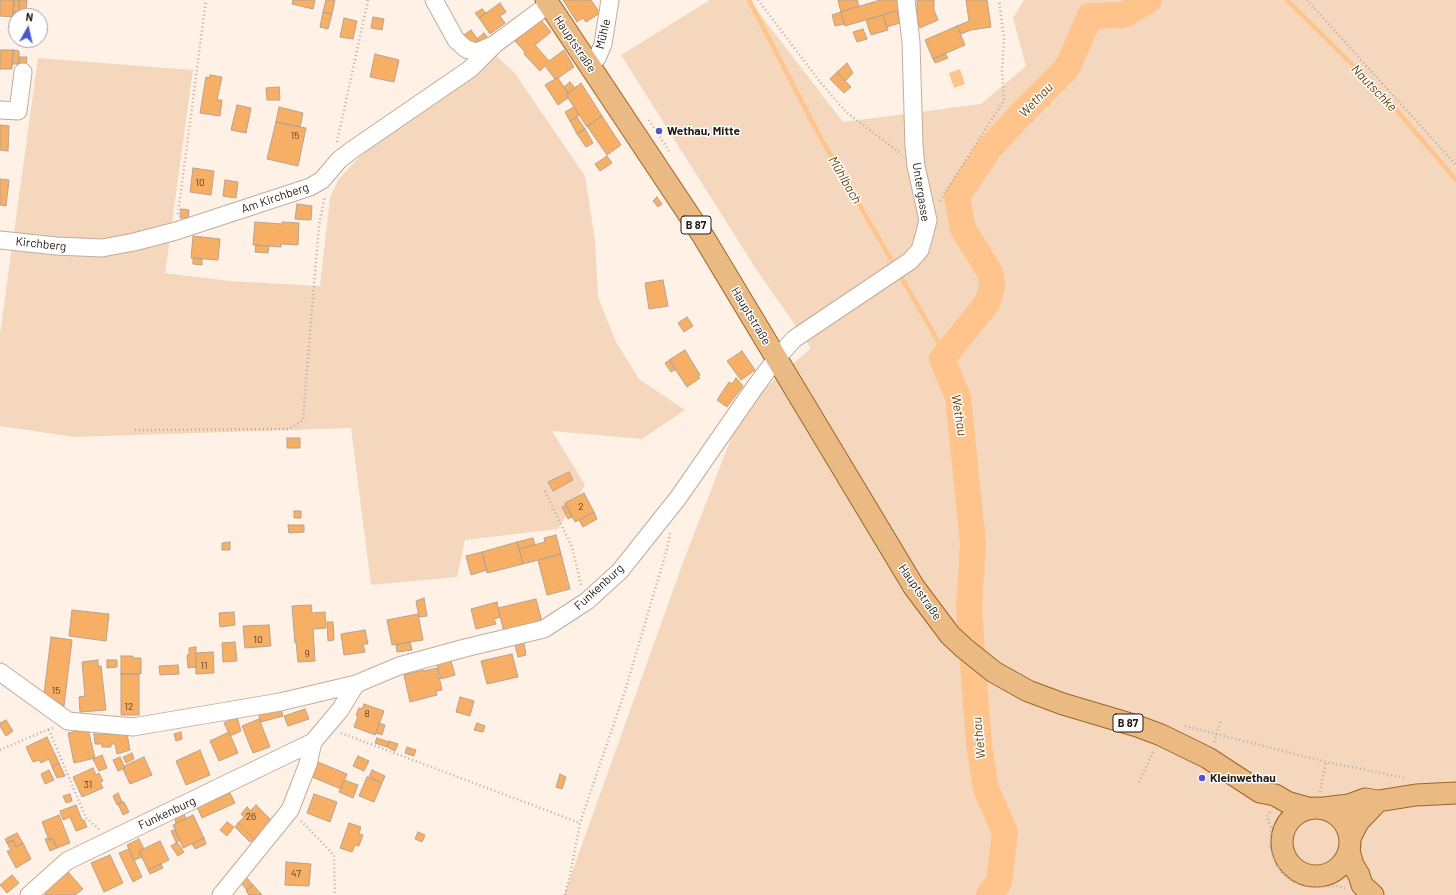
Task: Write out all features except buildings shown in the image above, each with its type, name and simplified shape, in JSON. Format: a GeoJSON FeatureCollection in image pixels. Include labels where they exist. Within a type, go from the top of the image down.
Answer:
{"type":"FeatureCollection","features":[{"type":"Feature","properties":{"kind":"main road","name":"Hauptstraße"},"geometry":{"type":"LineString","coordinates":[[548,1],[705,239],[914,587],[950,635],[994,672],[1028,691],[1063,704],[1137,726],[1161,735]]}},
{"type":"Feature","properties":{"kind":"main road","name":"B 87"},"geometry":{"type":"LineString","coordinates":[[1161,735],[1208,758],[1260,792],[1275,795],[1287,802],[1350,805],[1365,799],[1378,801],[1416,795],[1456,793]]}},
{"type":"Feature","properties":{"kind":"main road","name":"B 87"},"geometry":{"type":"LineString","coordinates":[[1260,792],[1265,805],[1271,810],[1278,820],[1282,834]]}},
{"type":"Feature","properties":{"kind":"main road"},"geometry":{"type":"LineString","coordinates":[[1322,876],[1336,870],[1342,865],[1358,822],[1378,801]]}},
{"type":"Feature","properties":{"kind":"main road"},"geometry":{"type":"LineString","coordinates":[[1317,804],[1333,812],[1342,819],[1347,828],[1353,865],[1359,875],[1362,890],[1335,877],[1305,875],[1291,866],[1285,859],[1281,843],[1285,825],[1291,817],[1299,811],[1317,804]]}},
{"type":"Feature","properties":{"kind":"street","name":"Am Kirchberg"},"geometry":{"type":"LineString","coordinates":[[434,0],[456,40],[466,49],[477,52],[495,44]]}},
{"type":"Feature","properties":{"kind":"street","name":"Mühle"},"geometry":{"type":"LineString","coordinates":[[590,66],[597,58],[603,44],[610,0]]}},
{"type":"Feature","properties":{"kind":"street","name":"Untergasse"},"geometry":{"type":"LineString","coordinates":[[776,359],[796,337],[910,261],[920,250],[928,220],[916,166],[914,146],[911,42],[906,0]]}},
{"type":"Feature","properties":{"kind":"street","name":"Am Kirchberg"},"geometry":{"type":"LineString","coordinates":[[83,248],[102,248],[121,245],[176,230],[310,187],[322,180],[339,160],[352,150],[470,69],[495,44],[548,1]]}},
{"type":"Feature","properties":{"kind":"street"},"geometry":{"type":"LineString","coordinates":[[0,110],[18,111],[23,72]]}},
{"type":"Feature","properties":{"kind":"street","name":"Kirchberg"},"geometry":{"type":"LineString","coordinates":[[0,240],[83,248]]}},
{"type":"Feature","properties":{"kind":"street","name":"Funkenburg"},"geometry":{"type":"LineString","coordinates":[[68,721],[133,727],[280,702],[356,684],[398,666],[544,629],[587,601],[620,571],[678,498],[722,433],[776,359]]}},
{"type":"Feature","properties":{"kind":"street"},"geometry":{"type":"LineString","coordinates":[[0,672],[68,721]]}},
{"type":"Feature","properties":{"kind":"street","name":"Funkenburg"},"geometry":{"type":"LineString","coordinates":[[29,895],[67,861],[188,804],[313,742],[340,710],[356,684]]}},
{"type":"Feature","properties":{"kind":"street","name":"Funkenburg"},"geometry":{"type":"LineString","coordinates":[[221,895],[290,810],[308,764],[313,742]]}},
{"type":"Feature","properties":{"kind":"path"},"geometry":{"type":"LineString","coordinates":[[176,230],[206,0]]}},
{"type":"Feature","properties":{"kind":"path"},"geometry":{"type":"LineString","coordinates":[[337,142],[368,0]]}},
{"type":"Feature","properties":{"kind":"path"},"geometry":{"type":"LineString","coordinates":[[758,0],[821,83],[846,112],[916,166]]}},
{"type":"Feature","properties":{"kind":"path"},"geometry":{"type":"LineString","coordinates":[[928,220],[1004,100],[1002,71],[1004,39],[999,0]]}},
{"type":"Feature","properties":{"kind":"path"},"geometry":{"type":"LineString","coordinates":[[1307,0],[1456,165]]}},
{"type":"Feature","properties":{"kind":"path"},"geometry":{"type":"LineString","coordinates":[[135,430],[289,429],[303,420],[320,225],[330,171]]}},
{"type":"Feature","properties":{"kind":"path"},"geometry":{"type":"LineString","coordinates":[[545,491],[572,547],[577,568]]}},
{"type":"Feature","properties":{"kind":"path"},"geometry":{"type":"LineString","coordinates":[[565,895],[580,823],[624,694],[667,549],[672,527]]}},
{"type":"Feature","properties":{"kind":"path"},"geometry":{"type":"LineString","coordinates":[[1208,758],[1218,734],[1221,720]]}},
{"type":"Feature","properties":{"kind":"path"},"geometry":{"type":"LineString","coordinates":[[0,750],[68,721]]}},
{"type":"Feature","properties":{"kind":"path"},"geometry":{"type":"LineString","coordinates":[[68,721],[49,730],[86,818],[111,839]]}},
{"type":"Feature","properties":{"kind":"path"},"geometry":{"type":"LineString","coordinates":[[1181,725],[1326,762],[1384,774]]}},
{"type":"Feature","properties":{"kind":"path"},"geometry":{"type":"LineString","coordinates":[[325,727],[372,746],[580,823]]}},
{"type":"Feature","properties":{"kind":"path"},"geometry":{"type":"LineString","coordinates":[[1139,782],[1161,735]]}},
{"type":"Feature","properties":{"kind":"path"},"geometry":{"type":"LineString","coordinates":[[1317,804],[1326,762]]}},
{"type":"Feature","properties":{"kind":"path"},"geometry":{"type":"LineString","coordinates":[[290,810],[334,855],[335,895]]}},
{"type":"Feature","properties":{"kind":"path"},"geometry":{"type":"LineString","coordinates":[[1271,810],[1267,816],[1271,828],[1270,847],[1277,866],[1283,874],[1293,882],[1306,886],[1319,888],[1337,886],[1362,890]]}},
{"type":"Feature","properties":{"kind":"shaded area"},"geometry":{"type":"Polygon","coordinates":[[[710,0],[749,0],[843,122],[981,104],[1026,66],[1013,18],[1024,0],[1456,0],[1456,895],[564,895],[685,557],[732,436],[763,390],[811,348],[756,269],[621,55],[710,0]]]}},
{"type":"Feature","properties":{"kind":"shaded area"},"geometry":{"type":"Polygon","coordinates":[[[494,54],[514,72],[585,176],[595,240],[598,297],[616,342],[639,379],[685,410],[642,439],[552,431],[585,485],[558,529],[465,540],[457,577],[371,585],[351,428],[74,437],[0,426],[0,334],[38,58],[193,70],[165,273],[230,281],[320,286],[330,198],[338,180],[363,153],[481,71],[494,54]]]}},
{"type":"Feature","properties":{"kind":"shaded area"},"geometry":{"type":"Polygon","coordinates":[[[960,69],[965,84],[954,88],[949,73],[960,69]]]}},
{"type":"Feature","properties":{"kind":"waterway","name":"Mühlbach"},"geometry":{"type":"LineString","coordinates":[[749,0],[818,133],[938,341],[942,359]]}},
{"type":"Feature","properties":{"kind":"waterway","name":"Wethau"},"geometry":{"type":"LineString","coordinates":[[989,895],[999,882],[1005,832],[986,789],[979,745],[969,609],[973,543],[958,397],[942,359],[987,303],[992,287],[991,274],[963,229],[957,197],[989,149],[1019,116],[1067,68],[1090,16],[1124,15],[1149,0]]}},
{"type":"Feature","properties":{"kind":"waterway","name":"Nautschke"},"geometry":{"type":"LineString","coordinates":[[1287,0],[1388,100],[1456,180]]}},
{"type":"Feature","properties":{"kind":"place","name":"Wethau, Mitte"},"geometry":{"type":"Point","coordinates":[659,131]}},
{"type":"Feature","properties":{"kind":"place","name":"Kleinwethau"},"geometry":{"type":"Point","coordinates":[1202,778]}}]}
